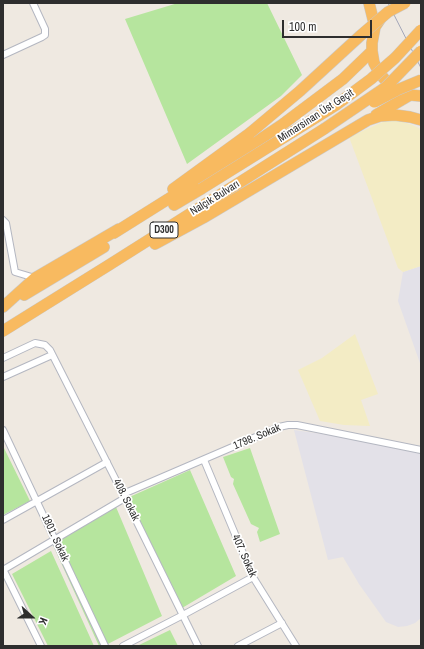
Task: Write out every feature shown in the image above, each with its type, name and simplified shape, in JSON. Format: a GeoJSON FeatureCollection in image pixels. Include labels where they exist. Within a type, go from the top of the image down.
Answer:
{"type":"FeatureCollection","features":[{"type":"Feature","properties":{"kind":"highway"},"geometry":{"type":"LineString","coordinates":[[369,3],[376,27]]}},
{"type":"Feature","properties":{"kind":"highway"},"geometry":{"type":"LineString","coordinates":[[398,3],[384,14],[376,27],[373,35],[372,50],[374,63],[380,74],[388,83],[398,90],[416,95]]}},
{"type":"Feature","properties":{"kind":"highway"},"geometry":{"type":"LineString","coordinates":[[114,233],[250,133],[388,12],[405,3]]}},
{"type":"Feature","properties":{"kind":"highway","name":"Mimarsinan Üst Geçit"},"geometry":{"type":"LineString","coordinates":[[201,189],[336,105],[383,68],[421,30]]}},
{"type":"Feature","properties":{"kind":"highway"},"geometry":{"type":"LineString","coordinates":[[3,307],[35,278],[114,233],[216,169],[283,124],[343,79],[372,50]]}},
{"type":"Feature","properties":{"kind":"highway","name":"Mimarsinan Üst Geçit"},"geometry":{"type":"LineString","coordinates":[[324,129],[386,87],[421,51]]}},
{"type":"Feature","properties":{"kind":"highway","name":"D300"},"geometry":{"type":"LineString","coordinates":[[324,129],[397,90],[421,80]]}},
{"type":"Feature","properties":{"kind":"highway"},"geometry":{"type":"LineString","coordinates":[[109,265],[145,250],[203,218],[368,120],[416,95]]}},
{"type":"Feature","properties":{"kind":"highway"},"geometry":{"type":"LineString","coordinates":[[368,120],[380,116],[395,115],[421,120]]}},
{"type":"Feature","properties":{"kind":"highway","name":"Nalçık Bulvarı"},"geometry":{"type":"LineString","coordinates":[[3,331],[324,129]]}},
{"type":"Feature","properties":{"kind":"highway","name":"Nalçık Bulvarı"},"geometry":{"type":"LineString","coordinates":[[3,307],[201,189]]}},
{"type":"Feature","properties":{"kind":"street"},"geometry":{"type":"LineString","coordinates":[[3,55],[42,37],[45,34],[45,29],[33,3]]}},
{"type":"Feature","properties":{"kind":"street"},"geometry":{"type":"LineString","coordinates":[[3,220],[6,224],[15,272],[35,278]]}},
{"type":"Feature","properties":{"kind":"street"},"geometry":{"type":"LineString","coordinates":[[3,358],[30,345],[38,343],[47,347],[52,355],[3,377]]}},
{"type":"Feature","properties":{"kind":"street","name":"408. Sokak"},"geometry":{"type":"LineString","coordinates":[[52,355],[198,646]]}},
{"type":"Feature","properties":{"kind":"street","name":"1798. Sokak"},"geometry":{"type":"LineString","coordinates":[[3,570],[124,496],[278,427],[292,425],[421,450]]}},
{"type":"Feature","properties":{"kind":"street","name":"1801. Sokak"},"geometry":{"type":"LineString","coordinates":[[3,430],[105,646]]}},
{"type":"Feature","properties":{"kind":"street","name":"407. Sokak"},"geometry":{"type":"LineString","coordinates":[[204,460],[253,577],[296,646]]}},
{"type":"Feature","properties":{"kind":"street"},"geometry":{"type":"LineString","coordinates":[[3,520],[107,462]]}},
{"type":"Feature","properties":{"kind":"street"},"geometry":{"type":"LineString","coordinates":[[3,570],[41,646]]}},
{"type":"Feature","properties":{"kind":"street"},"geometry":{"type":"LineString","coordinates":[[123,646],[184,616],[253,577]]}},
{"type":"Feature","properties":{"kind":"street"},"geometry":{"type":"LineString","coordinates":[[238,646],[282,623]]}},
{"type":"Feature","properties":{"kind":"shaded area"},"geometry":{"type":"Polygon","coordinates":[[[421,266],[421,366],[398,301],[403,272],[421,266]]]}},
{"type":"Feature","properties":{"kind":"shaded area"},"geometry":{"type":"Polygon","coordinates":[[[294,430],[421,448],[421,618],[415,623],[398,627],[386,622],[359,584],[343,557],[328,560],[294,430]]]}},
{"type":"Feature","properties":{"kind":"green space"},"geometry":{"type":"Polygon","coordinates":[[[178,3],[267,3],[302,75],[281,96],[187,164],[125,19],[178,3]]]}},
{"type":"Feature","properties":{"kind":"green space"},"geometry":{"type":"Polygon","coordinates":[[[3,446],[30,501],[3,515],[3,446]]]}},
{"type":"Feature","properties":{"kind":"green space"},"geometry":{"type":"Polygon","coordinates":[[[250,448],[280,534],[260,542],[257,532],[259,528],[251,524],[233,484],[234,479],[231,477],[223,457],[250,448]]]}},
{"type":"Feature","properties":{"kind":"green space"},"geometry":{"type":"Polygon","coordinates":[[[190,470],[236,576],[177,611],[125,499],[190,470]]]}},
{"type":"Feature","properties":{"kind":"green space"},"geometry":{"type":"Polygon","coordinates":[[[116,507],[162,616],[104,646],[99,646],[52,543],[116,507]]]}},
{"type":"Feature","properties":{"kind":"green space"},"geometry":{"type":"Polygon","coordinates":[[[51,551],[94,646],[48,646],[12,574],[51,551]]]}},
{"type":"Feature","properties":{"kind":"green space"},"geometry":{"type":"Polygon","coordinates":[[[170,630],[178,646],[137,646],[170,630]]]}},
{"type":"Feature","properties":{"kind":"sand"},"geometry":{"type":"Polygon","coordinates":[[[385,121],[401,121],[421,129],[421,266],[403,272],[398,268],[349,137],[385,121]]]}},
{"type":"Feature","properties":{"kind":"sand"},"geometry":{"type":"Polygon","coordinates":[[[355,334],[378,394],[361,400],[370,426],[344,425],[320,421],[298,370],[322,358],[355,334]]]}},
{"type":"Feature","properties":{"kind":"tram line"},"geometry":{"type":"LineString","coordinates":[[388,3],[421,68]]}}]}
